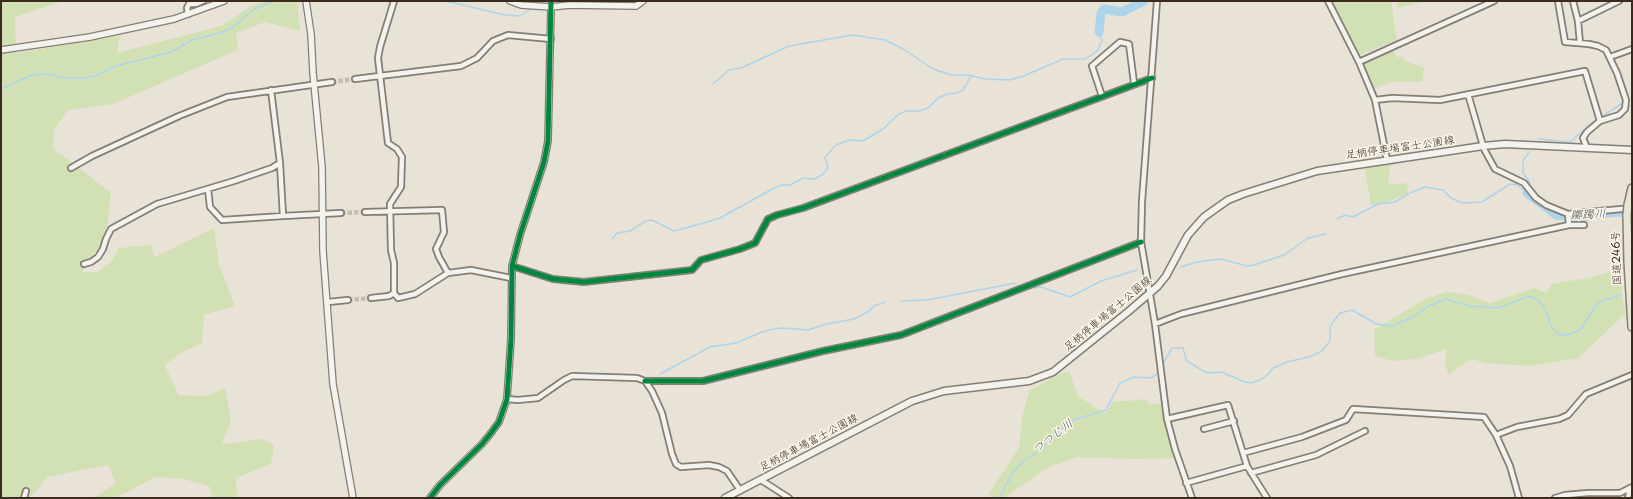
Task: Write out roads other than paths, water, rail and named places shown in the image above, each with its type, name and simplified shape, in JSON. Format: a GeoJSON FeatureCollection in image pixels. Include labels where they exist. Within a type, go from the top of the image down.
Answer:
{"type":"FeatureCollection","features":[{"type":"Feature","properties":{"kind":"highway","name":"国道246号"},"geometry":{"type":"LineString","coordinates":[[1632,188],[1630,207],[1627,215],[1632,327]]}},
{"type":"Feature","properties":{"kind":"main road","name":"足柄停車場富士公園線"},"geometry":{"type":"LineString","coordinates":[[725,498],[912,401],[944,391],[1030,381],[1053,372],[1150,294],[1166,276],[1188,235],[1196,225],[1204,217],[1228,200],[1317,171],[1483,146],[1505,144],[1632,150]]}},
{"type":"Feature","properties":{"kind":"street"},"geometry":{"type":"LineString","coordinates":[[188,14],[187,8],[189,4],[196,4],[203,1]]}},
{"type":"Feature","properties":{"kind":"street"},"geometry":{"type":"LineString","coordinates":[[1,50],[90,37],[174,19],[224,1]]}},
{"type":"Feature","properties":{"kind":"street"},"geometry":{"type":"LineString","coordinates":[[306,1],[311,34],[322,166],[322,214],[335,397],[353,498]]}},
{"type":"Feature","properties":{"kind":"street"},"geometry":{"type":"LineString","coordinates":[[394,1],[378,53],[388,143],[397,149],[402,157],[402,182],[398,193],[391,200],[390,211],[391,250],[394,263],[394,293],[398,298],[415,294],[448,274],[471,270],[511,278]]}},
{"type":"Feature","properties":{"kind":"street"},"geometry":{"type":"LineString","coordinates":[[510,1],[521,5],[540,6],[551,4],[636,6],[643,1]]}},
{"type":"Feature","properties":{"kind":"street"},"geometry":{"type":"LineString","coordinates":[[1157,1],[1142,201],[1141,242],[1150,294],[1167,419],[1175,450],[1192,498]]}},
{"type":"Feature","properties":{"kind":"street"},"geometry":{"type":"LineString","coordinates":[[1328,1],[1359,62],[1375,100],[1386,160]]}},
{"type":"Feature","properties":{"kind":"street"},"geometry":{"type":"LineString","coordinates":[[1359,62],[1494,1]]}},
{"type":"Feature","properties":{"kind":"street"},"geometry":{"type":"LineString","coordinates":[[1558,1],[1565,42],[1598,46],[1606,50],[1618,73],[1626,100],[1625,109],[1619,115],[1600,121],[1587,132],[1583,138],[1588,148]]}},
{"type":"Feature","properties":{"kind":"street"},"geometry":{"type":"LineString","coordinates":[[1573,1],[1578,21],[1580,43]]}},
{"type":"Feature","properties":{"kind":"street"},"geometry":{"type":"LineString","coordinates":[[1578,21],[1618,1]]}},
{"type":"Feature","properties":{"kind":"street"},"geometry":{"type":"LineString","coordinates":[[430,498],[440,485],[482,444],[491,433],[498,422],[507,398],[511,328],[512,266],[520,235],[544,162],[548,141],[551,4]]}},
{"type":"Feature","properties":{"kind":"street"},"geometry":{"type":"LineString","coordinates":[[355,79],[461,66],[477,58],[493,41],[508,35],[550,39]]}},
{"type":"Feature","properties":{"kind":"street"},"geometry":{"type":"LineString","coordinates":[[1102,96],[1092,66],[1120,42],[1129,44],[1134,83]]}},
{"type":"Feature","properties":{"kind":"street"},"geometry":{"type":"LineString","coordinates":[[1610,57],[1632,49]]}},
{"type":"Feature","properties":{"kind":"street"},"geometry":{"type":"LineString","coordinates":[[1375,100],[1392,98],[1440,100],[1586,71],[1600,121]]}},
{"type":"Feature","properties":{"kind":"street"},"geometry":{"type":"LineString","coordinates":[[512,266],[553,279],[584,282],[692,270],[701,260],[740,249],[755,243],[768,219],[777,215],[802,208],[1134,83],[1152,78]]}},
{"type":"Feature","properties":{"kind":"street"},"geometry":{"type":"LineString","coordinates":[[72,168],[92,156],[227,97],[332,82]]}},
{"type":"Feature","properties":{"kind":"street"},"geometry":{"type":"LineString","coordinates":[[270,90],[280,163],[283,216]]}},
{"type":"Feature","properties":{"kind":"street"},"geometry":{"type":"LineString","coordinates":[[1468,94],[1483,146],[1489,160],[1495,168],[1524,183],[1536,198],[1546,205],[1568,214],[1630,207]]}},
{"type":"Feature","properties":{"kind":"street"},"geometry":{"type":"LineString","coordinates":[[84,264],[91,262],[98,257],[111,229],[157,204],[272,168],[280,163]]}},
{"type":"Feature","properties":{"kind":"street"},"geometry":{"type":"LineString","coordinates":[[208,189],[210,207],[222,220],[341,213]]}},
{"type":"Feature","properties":{"kind":"street"},"geometry":{"type":"LineString","coordinates":[[365,212],[442,210],[444,232],[436,249],[448,274]]}},
{"type":"Feature","properties":{"kind":"street"},"geometry":{"type":"LineString","coordinates":[[1568,214],[1569,225]]}},
{"type":"Feature","properties":{"kind":"street"},"geometry":{"type":"LineString","coordinates":[[1154,324],[1181,314],[1342,274],[1569,225],[1584,226]]}},
{"type":"Feature","properties":{"kind":"street"},"geometry":{"type":"LineString","coordinates":[[507,398],[518,400],[538,398],[572,376],[637,378],[645,380],[703,381],[823,351],[901,335],[1013,290],[1141,242]]}},
{"type":"Feature","properties":{"kind":"street"},"geometry":{"type":"LineString","coordinates":[[371,298],[389,296],[394,293]]}},
{"type":"Feature","properties":{"kind":"street"},"geometry":{"type":"LineString","coordinates":[[328,302],[348,300]]}},
{"type":"Feature","properties":{"kind":"street"},"geometry":{"type":"LineString","coordinates":[[1496,434],[1517,427],[1559,419],[1568,415],[1586,394],[1632,375]]}},
{"type":"Feature","properties":{"kind":"street"},"geometry":{"type":"LineString","coordinates":[[645,380],[662,413],[672,454],[676,464],[681,467],[702,465],[719,467],[727,471],[740,490]]}},
{"type":"Feature","properties":{"kind":"street"},"geometry":{"type":"LineString","coordinates":[[1167,419],[1228,405],[1247,466],[1267,498]]}},
{"type":"Feature","properties":{"kind":"street"},"geometry":{"type":"LineString","coordinates":[[1243,453],[1302,437],[1346,420],[1353,409],[1484,417],[1496,434],[1510,466],[1519,498]]}},
{"type":"Feature","properties":{"kind":"street"},"geometry":{"type":"LineString","coordinates":[[1204,429],[1234,421]]}},
{"type":"Feature","properties":{"kind":"street"},"geometry":{"type":"LineString","coordinates":[[1251,472],[1316,455],[1365,431]]}},
{"type":"Feature","properties":{"kind":"street"},"geometry":{"type":"LineString","coordinates":[[1186,483],[1247,466]]}},
{"type":"Feature","properties":{"kind":"street"},"geometry":{"type":"LineString","coordinates":[[761,480],[789,498]]}},
{"type":"Feature","properties":{"kind":"street"},"geometry":{"type":"LineString","coordinates":[[1555,498],[1565,495],[1620,492],[1631,488]]}},
{"type":"Feature","properties":{"kind":"street"},"geometry":{"type":"LineString","coordinates":[[1628,498],[1631,488]]}},
{"type":"Feature","properties":{"kind":"street"},"geometry":{"type":"LineString","coordinates":[[24,498],[26,491]]}},
{"type":"Feature","properties":{"kind":"waterway"},"geometry":{"type":"LineString","coordinates":[[1,89],[32,75],[47,74],[65,78],[95,76],[116,66],[171,52],[192,40],[220,33],[232,28],[253,10],[273,1]]}},
{"type":"Feature","properties":{"kind":"waterway"},"geometry":{"type":"LineString","coordinates":[[446,1],[505,15],[520,16],[532,8]]}},
{"type":"Feature","properties":{"kind":"waterway"},"geometry":{"type":"LineString","coordinates":[[1099,32],[1101,13],[1104,9],[1122,12],[1144,1]]}},
{"type":"Feature","properties":{"kind":"waterway"},"geometry":{"type":"LineString","coordinates":[[538,4],[545,2]]}},
{"type":"Feature","properties":{"kind":"waterway"},"geometry":{"type":"LineString","coordinates":[[713,84],[729,70],[741,68],[789,46],[853,35],[885,40],[903,49],[933,69],[951,75],[968,75],[985,79],[1009,80],[1021,77],[1063,59],[1085,59],[1097,51],[1102,41],[1099,32]]}},
{"type":"Feature","properties":{"kind":"waterway"},"geometry":{"type":"LineString","coordinates":[[612,239],[617,233],[630,231],[646,221],[652,220],[674,231],[704,223],[720,218],[776,187],[790,185],[803,178],[814,179],[822,175],[828,168],[825,157],[836,145],[849,140],[863,141],[883,129],[899,114],[906,111],[920,111],[928,108],[938,98],[963,90],[971,76]]}},
{"type":"Feature","properties":{"kind":"waterway"},"geometry":{"type":"LineString","coordinates":[[1602,116],[1623,103]]}},
{"type":"Feature","properties":{"kind":"waterway"},"geometry":{"type":"LineString","coordinates":[[1538,139],[1570,142],[1593,122]]}},
{"type":"Feature","properties":{"kind":"waterway"},"geometry":{"type":"LineString","coordinates":[[1529,152],[1524,159],[1523,172],[1530,183]]}},
{"type":"Feature","properties":{"kind":"waterway"},"geometry":{"type":"LineString","coordinates":[[1337,219],[1345,215],[1353,217],[1378,204],[1395,202],[1408,194],[1425,187],[1443,190],[1451,198],[1462,203],[1482,202],[1510,184],[1517,185],[1527,193]]}},
{"type":"Feature","properties":{"kind":"waterway","name":"躑躅川"},"geometry":{"type":"LineString","coordinates":[[1527,193],[1556,215],[1579,218],[1615,212],[1632,213]]}},
{"type":"Feature","properties":{"kind":"waterway"},"geometry":{"type":"LineString","coordinates":[[1181,267],[1197,262],[1221,259],[1247,266],[1254,265],[1284,255],[1308,238],[1326,234]]}},
{"type":"Feature","properties":{"kind":"waterway"},"geometry":{"type":"LineString","coordinates":[[1025,289],[1041,287],[1070,297],[1101,281],[1137,270]]}},
{"type":"Feature","properties":{"kind":"waterway"},"geometry":{"type":"LineString","coordinates":[[901,301],[927,300],[1016,283]]}},
{"type":"Feature","properties":{"kind":"waterway","name":"つつじ川"},"geometry":{"type":"LineString","coordinates":[[1161,367],[1172,348],[1183,348],[1186,360],[1203,371],[1208,373],[1221,372],[1251,383],[1262,379],[1273,368],[1287,362],[1309,357],[1322,351],[1330,341],[1330,326],[1340,313],[1352,310],[1377,324],[1393,326],[1414,316],[1427,307],[1446,299],[1469,306],[1499,308],[1526,297],[1532,297],[1544,306],[1551,326],[1556,332],[1561,335],[1568,335],[1581,329],[1596,305],[1602,301],[1621,295]]}},
{"type":"Feature","properties":{"kind":"waterway"},"geometry":{"type":"LineString","coordinates":[[660,374],[710,347],[736,343],[773,329],[783,328],[808,330],[826,324],[854,319],[869,311],[874,306],[885,302]]}},
{"type":"Feature","properties":{"kind":"waterway","name":"つつじ川"},"geometry":{"type":"LineString","coordinates":[[999,498],[1014,471],[1022,462],[1040,450],[1065,426],[1073,420],[1106,410],[1120,383],[1134,377],[1150,378],[1156,375],[1159,370]]}},
{"type":"Feature","properties":{"kind":"tunnel"},"geometry":{"type":"LineString","coordinates":[[332,82],[355,79]]}},
{"type":"Feature","properties":{"kind":"tunnel"},"geometry":{"type":"LineString","coordinates":[[341,213],[365,212]]}},
{"type":"Feature","properties":{"kind":"tunnel"},"geometry":{"type":"LineString","coordinates":[[348,300],[371,298]]}}]}
